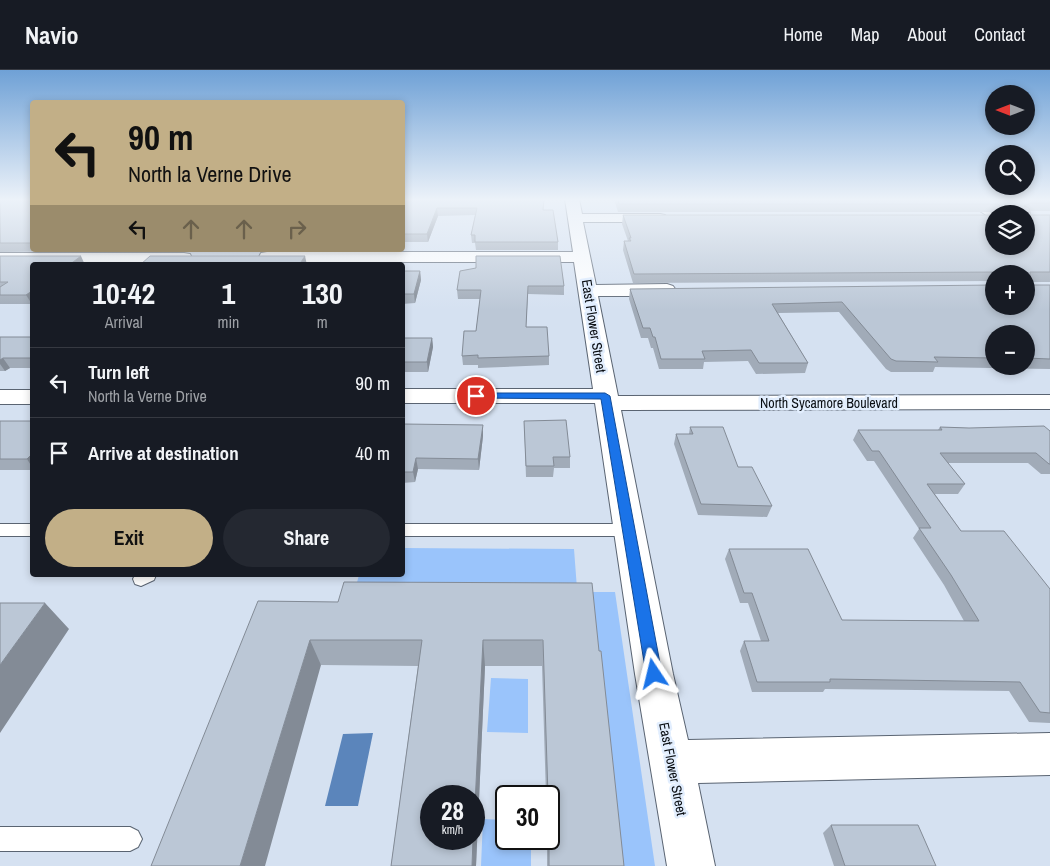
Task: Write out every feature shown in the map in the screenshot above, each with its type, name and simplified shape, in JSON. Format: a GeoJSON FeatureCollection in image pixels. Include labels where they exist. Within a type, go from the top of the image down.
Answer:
{"type":"FeatureCollection","features":[{"type":"Feature","properties":{"kind":"street","name":"East Flower Street"},"geometry":{"type":"LineString","coordinates":[[579,236],[628,530],[691,866]]}},
{"type":"Feature","properties":{"kind":"street"},"geometry":{"type":"LineString","coordinates":[[247,258],[583,257]]}},
{"type":"Feature","properties":{"kind":"street"},"geometry":{"type":"LineString","coordinates":[[0,258],[198,258]]}},
{"type":"Feature","properties":{"kind":"street"},"geometry":{"type":"LineString","coordinates":[[589,291],[686,290]]}},
{"type":"Feature","properties":{"kind":"street","name":"North Sycamore Boulevard"},"geometry":{"type":"LineString","coordinates":[[405,396],[606,400],[1050,402]]}},
{"type":"Feature","properties":{"kind":"street"},"geometry":{"type":"LineString","coordinates":[[0,397],[30,397]]}},
{"type":"Feature","properties":{"kind":"street"},"geometry":{"type":"LineString","coordinates":[[672,762],[1050,754]]}},
{"type":"Feature","properties":{"kind":"lane"},"geometry":{"type":"LineString","coordinates":[[0,530],[30,530]]}},
{"type":"Feature","properties":{"kind":"lane"},"geometry":{"type":"LineString","coordinates":[[405,530],[628,530]]}},
{"type":"Feature","properties":{"kind":"lane"},"geometry":{"type":"LineString","coordinates":[[0,838],[130,839]]}},
{"type":"Feature","properties":{"kind":"shaded area"},"geometry":{"type":"Polygon","coordinates":[[[405,548],[574,549],[578,602],[352,601],[358,577],[405,577],[405,548]]]}},
{"type":"Feature","properties":{"kind":"shaded area"},"geometry":{"type":"Polygon","coordinates":[[[587,592],[615,592],[655,866],[615,866],[587,592]]]}},
{"type":"Feature","properties":{"kind":"shaded area"},"geometry":{"type":"Polygon","coordinates":[[[491,678],[528,679],[528,733],[487,732],[491,678]]]}},
{"type":"Feature","properties":{"kind":"shaded area"},"geometry":{"type":"Polygon","coordinates":[[[373,733],[358,806],[325,806],[343,734],[373,733]]]}},
{"type":"Feature","properties":{"kind":"shaded area"},"geometry":{"type":"Polygon","coordinates":[[[485,819],[495,820],[495,850],[531,850],[531,866],[481,866],[482,850],[485,850],[485,819]]]}},
{"type":"Feature","properties":{"kind":"building"},"geometry":{"type":"Polygon","coordinates":[[[0,236],[30,236],[30,243],[0,243],[0,236]]]}},
{"type":"Feature","properties":{"kind":"building"},"geometry":{"type":"Polygon","coordinates":[[[475,236],[557,236],[558,242],[475,242],[475,236]]]}},
{"type":"Feature","properties":{"kind":"building"},"geometry":{"type":"Polygon","coordinates":[[[630,236],[985,236],[985,255],[1035,255],[1035,236],[1050,236],[1050,272],[1035,272],[1035,265],[985,265],[985,272],[634,274],[624,241],[631,241],[629,238],[631,238],[630,236]]]}},
{"type":"Feature","properties":{"kind":"building"},"geometry":{"type":"Polygon","coordinates":[[[0,256],[81,256],[73,262],[30,262],[30,292],[26,295],[0,295],[0,287],[8,282],[0,282],[0,256]]]}},
{"type":"Feature","properties":{"kind":"building"},"geometry":{"type":"Polygon","coordinates":[[[150,256],[305,256],[301,262],[143,262],[150,256]]]}},
{"type":"Feature","properties":{"kind":"building"},"geometry":{"type":"Polygon","coordinates":[[[476,256],[560,256],[564,286],[528,286],[526,327],[547,327],[549,356],[478,358],[478,355],[462,356],[464,331],[476,331],[481,290],[457,290],[460,271],[476,268],[476,256]]]}},
{"type":"Feature","properties":{"kind":"building"},"geometry":{"type":"Polygon","coordinates":[[[405,271],[420,271],[414,294],[405,294],[405,271]]]}},
{"type":"Feature","properties":{"kind":"building"},"geometry":{"type":"Polygon","coordinates":[[[985,285],[985,315],[1035,315],[1035,285],[1050,285],[1050,359],[1035,358],[1035,325],[985,325],[985,358],[934,357],[938,362],[896,361],[891,359],[842,302],[772,304],[808,363],[759,363],[751,350],[702,351],[705,359],[661,359],[655,337],[653,337],[650,328],[643,328],[630,289],[985,285]]]}},
{"type":"Feature","properties":{"kind":"building"},"geometry":{"type":"Polygon","coordinates":[[[0,337],[30,337],[30,358],[3,358],[0,360],[0,337]]]}},
{"type":"Feature","properties":{"kind":"building"},"geometry":{"type":"Polygon","coordinates":[[[405,338],[432,338],[427,362],[405,362],[405,338]]]}},
{"type":"Feature","properties":{"kind":"building"},"geometry":{"type":"Polygon","coordinates":[[[566,420],[570,457],[553,457],[554,466],[526,466],[524,421],[566,420]]]}},
{"type":"Feature","properties":{"kind":"building"},"geometry":{"type":"Polygon","coordinates":[[[0,421],[30,421],[30,456],[27,459],[0,459],[0,421]]]}},
{"type":"Feature","properties":{"kind":"building"},"geometry":{"type":"Polygon","coordinates":[[[405,424],[483,425],[478,459],[416,458],[413,472],[405,472],[405,424]]]}},
{"type":"Feature","properties":{"kind":"building"},"geometry":{"type":"Polygon","coordinates":[[[1044,426],[1050,431],[1050,464],[1036,453],[940,453],[965,484],[927,484],[961,531],[1004,531],[1050,589],[1050,713],[1040,712],[1020,682],[830,679],[830,682],[757,682],[744,641],[769,641],[752,593],[744,593],[729,549],[808,549],[842,620],[979,621],[919,528],[931,528],[879,451],[872,451],[858,430],[942,430],[940,427],[1044,426]]]}},
{"type":"Feature","properties":{"kind":"building"},"geometry":{"type":"Polygon","coordinates":[[[690,427],[723,427],[738,467],[752,467],[772,506],[701,504],[676,434],[693,434],[690,427]]]}},
{"type":"Feature","properties":{"kind":"building"},"geometry":{"type":"Polygon","coordinates":[[[344,582],[592,583],[624,866],[549,866],[549,850],[560,850],[560,785],[548,785],[543,640],[483,640],[476,785],[420,785],[420,850],[473,850],[472,866],[391,866],[422,640],[310,640],[240,866],[151,866],[258,601],[338,602],[344,582]]]}},
{"type":"Feature","properties":{"kind":"building"},"geometry":{"type":"Polygon","coordinates":[[[0,603],[45,603],[0,665],[0,603]]]}},
{"type":"Feature","properties":{"kind":"building"},"geometry":{"type":"Polygon","coordinates":[[[831,825],[918,825],[936,866],[845,866],[831,825]]]}},
{"type":"Feature","properties":{"kind":"route"},"geometry":{"type":"LineString","coordinates":[[476,396],[605,396],[654,674]]}}]}
